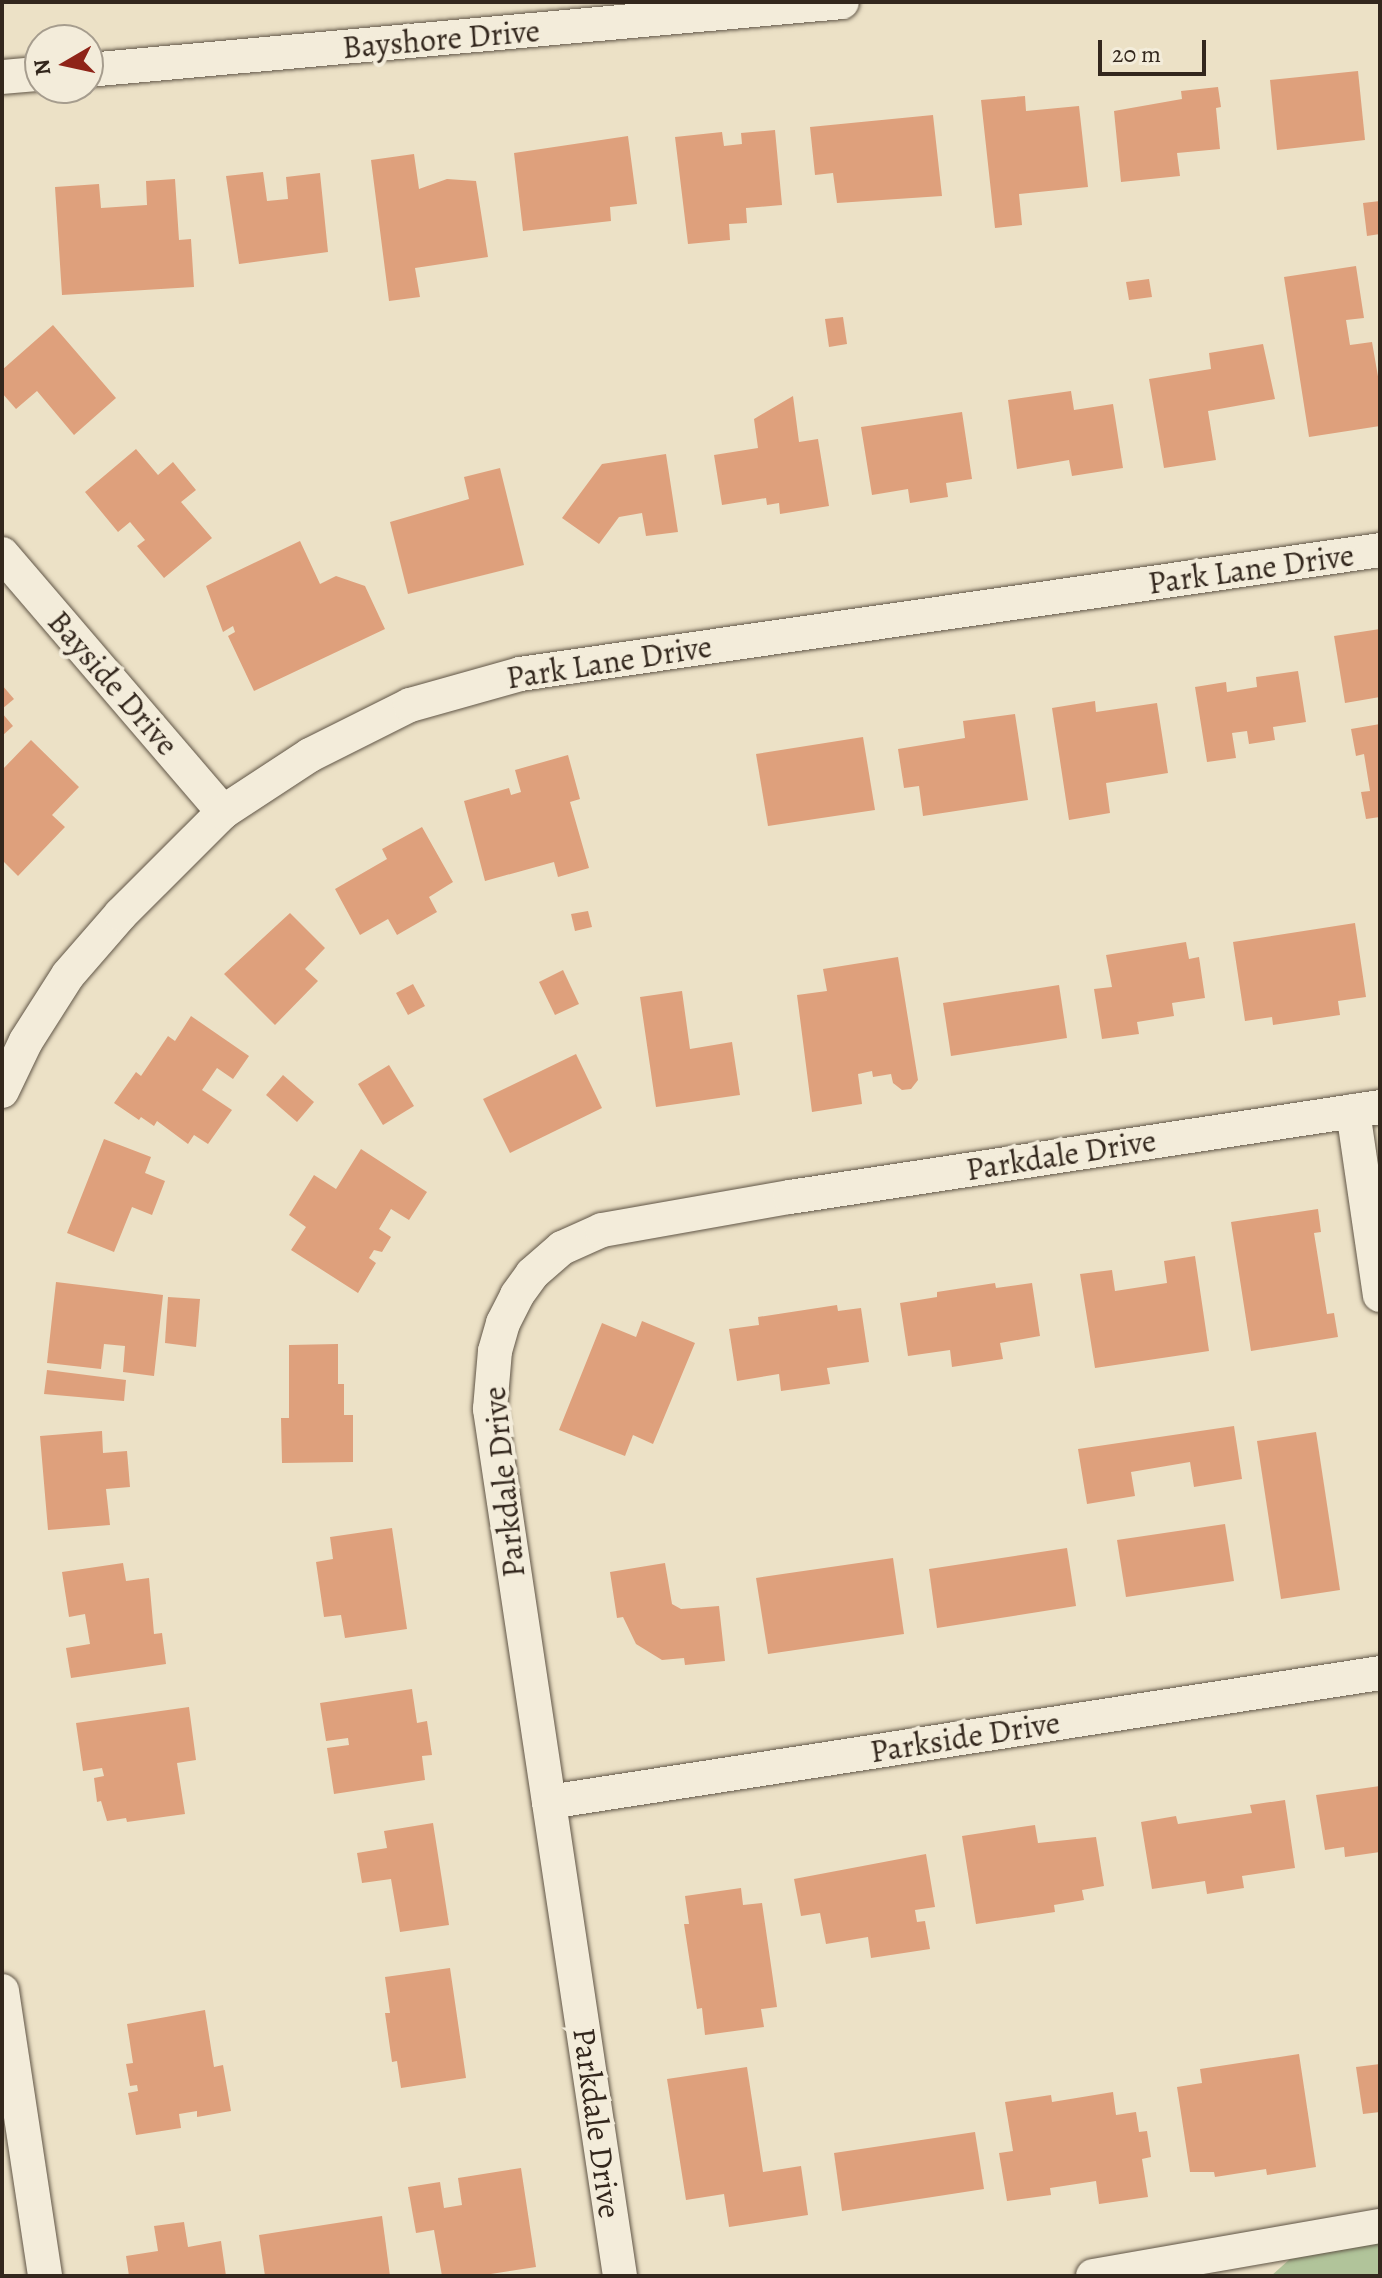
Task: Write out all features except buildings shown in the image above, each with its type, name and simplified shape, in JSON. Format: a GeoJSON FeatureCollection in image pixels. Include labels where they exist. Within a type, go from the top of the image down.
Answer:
{"type":"FeatureCollection","features":[{"type":"Feature","properties":{"kind":"street","name":"Bayshore Drive"},"geometry":{"type":"LineString","coordinates":[[104,69],[842,2]]}},
{"type":"Feature","properties":{"kind":"street"},"geometry":{"type":"LineString","coordinates":[[2,77],[24,75]]}},
{"type":"Feature","properties":{"kind":"street","name":"Park Lane Drive"},"geometry":{"type":"LineString","coordinates":[[2,1091],[26,1041],[68,975],[121,914],[223,812],[310,755],[375,720],[435,696],[495,679],[1380,550]]}},
{"type":"Feature","properties":{"kind":"street","name":"Bayside Drive"},"geometry":{"type":"LineString","coordinates":[[2,554],[223,812]]}},
{"type":"Feature","properties":{"kind":"street"},"geometry":{"type":"LineString","coordinates":[[1366,1109],[1380,1295]]}},
{"type":"Feature","properties":{"kind":"street","name":"Parkdale Drive"},"geometry":{"type":"LineString","coordinates":[[620,2276],[490,1409],[491,1376],[503,1323],[517,1295],[550,1257],[588,1234],[621,1226],[1366,1109]]}},
{"type":"Feature","properties":{"kind":"street","name":"Parkside Drive"},"geometry":{"type":"LineString","coordinates":[[549,1802],[1380,1673]]}},
{"type":"Feature","properties":{"kind":"street"},"geometry":{"type":"LineString","coordinates":[[2,1991],[45,2276]]}},
{"type":"Feature","properties":{"kind":"street"},"geometry":{"type":"LineString","coordinates":[[1093,2276],[1228,2264],[1380,2226]]}},
{"type":"Feature","properties":{"kind":"green space"},"geometry":{"type":"Polygon","coordinates":[[[1380,2242],[1380,2276],[1271,2276],[1290,2259],[1380,2242]]]}}]}
